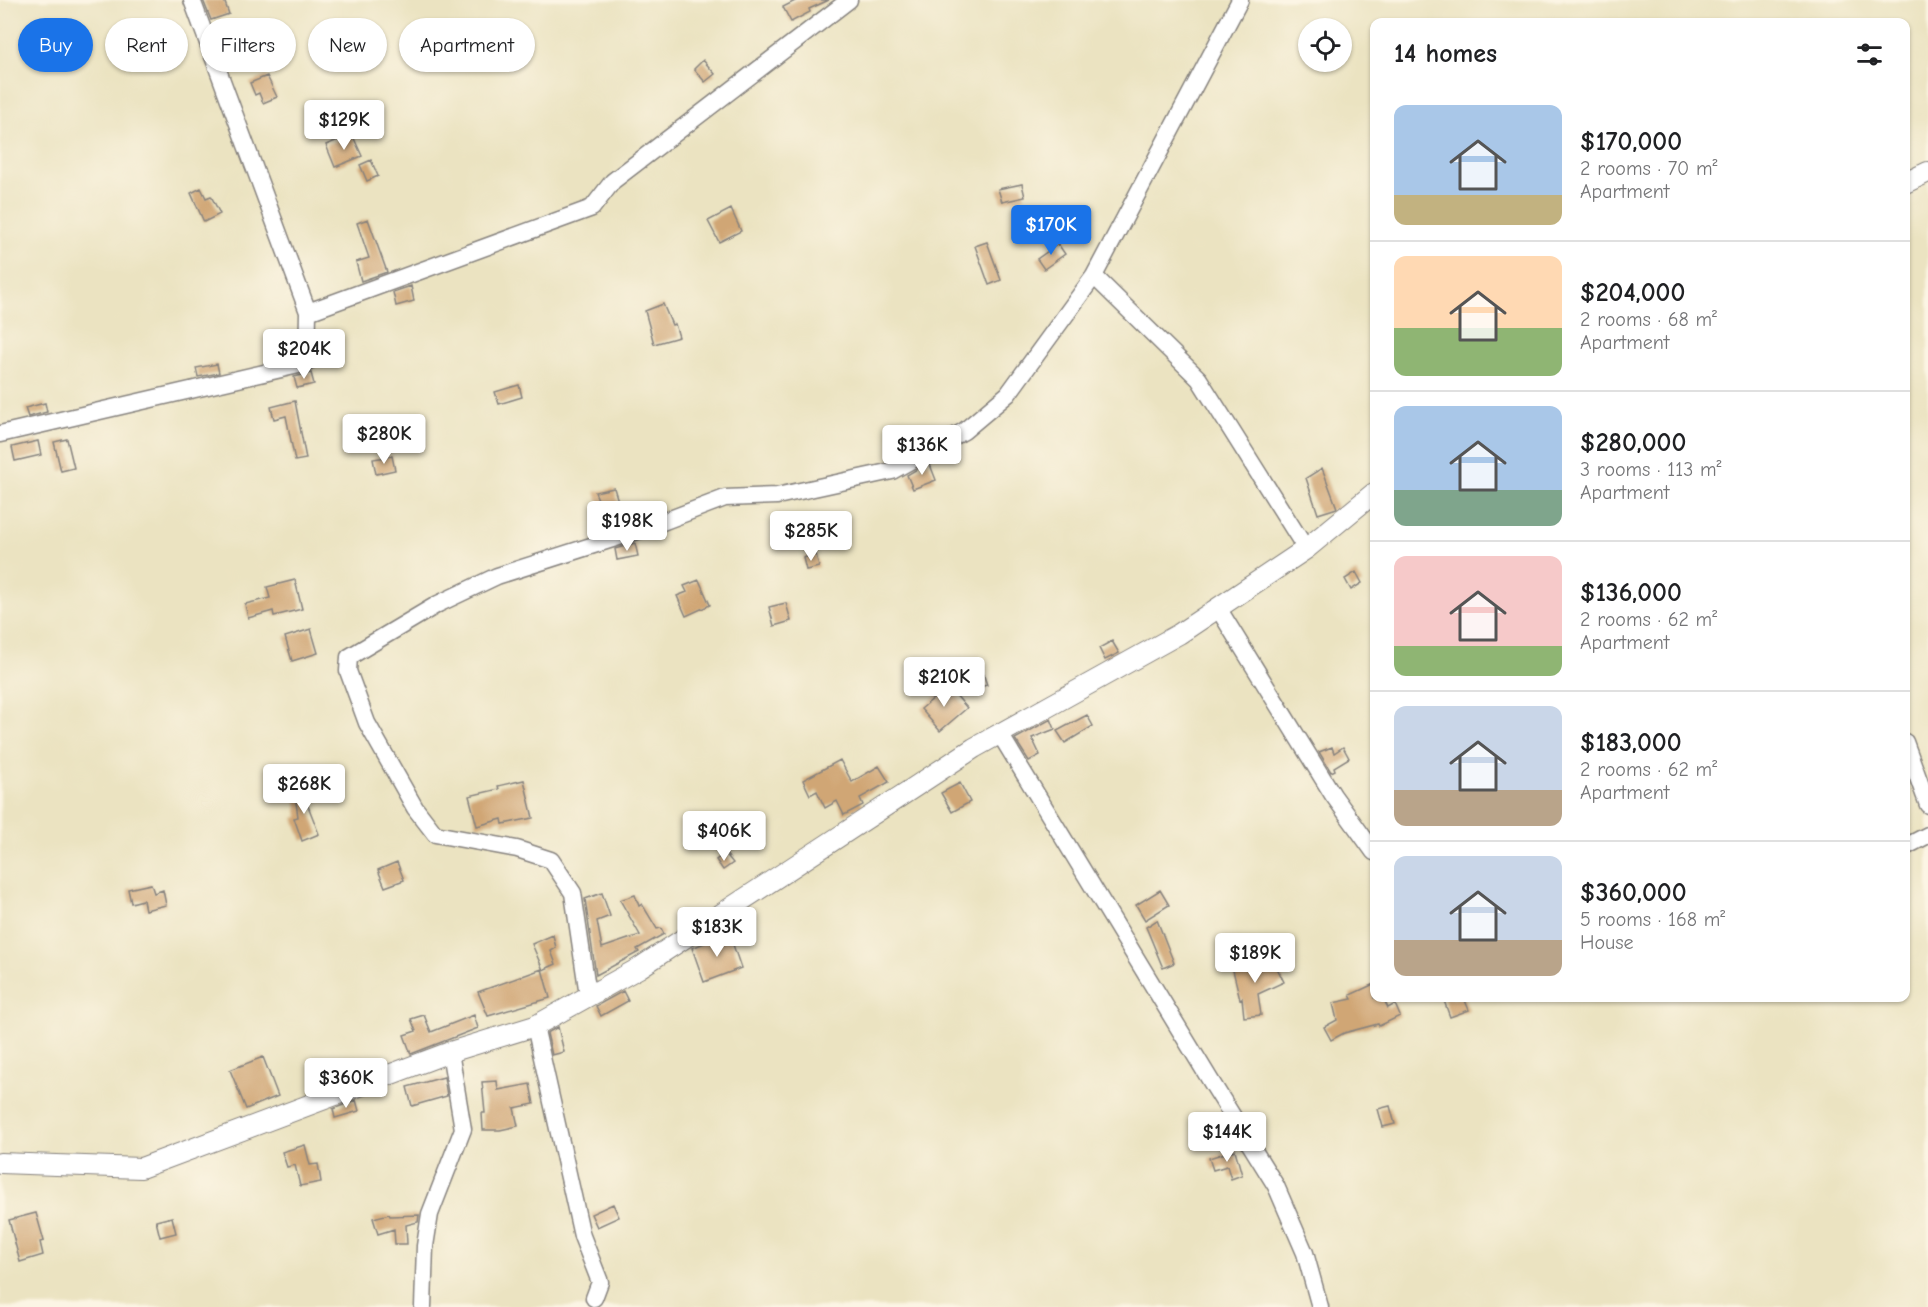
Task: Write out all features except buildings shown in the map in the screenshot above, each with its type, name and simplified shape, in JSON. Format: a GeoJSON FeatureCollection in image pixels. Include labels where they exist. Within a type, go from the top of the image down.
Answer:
{"type":"FeatureCollection","features":[{"type":"Feature","properties":{"kind":"street"},"geometry":{"type":"LineString","coordinates":[[0,434],[307,363],[308,312],[192,0]]}},
{"type":"Feature","properties":{"kind":"street"},"geometry":{"type":"LineString","coordinates":[[308,312],[592,208],[613,182],[849,0]]}},
{"type":"Feature","properties":{"kind":"street"},"geometry":{"type":"LineString","coordinates":[[588,995],[573,893],[551,860],[517,849],[435,834],[415,808],[367,723],[348,671],[349,657],[438,604],[497,576],[644,529],[724,498],[777,496],[892,471],[964,431],[1008,394],[1094,276],[1240,0]]}},
{"type":"Feature","properties":{"kind":"street"},"geometry":{"type":"LineString","coordinates":[[1910,181],[1928,172]]}},
{"type":"Feature","properties":{"kind":"street"},"geometry":{"type":"LineString","coordinates":[[1094,276],[1199,379],[1306,549]]}},
{"type":"Feature","properties":{"kind":"street"},"geometry":{"type":"LineString","coordinates":[[0,1163],[141,1168],[450,1052],[535,1026],[639,968],[974,748],[1179,634],[1306,549],[1370,496]]}},
{"type":"Feature","properties":{"kind":"street"},"geometry":{"type":"LineString","coordinates":[[1218,608],[1333,795],[1370,846]]}},
{"type":"Feature","properties":{"kind":"street"},"geometry":{"type":"LineString","coordinates":[[1000,734],[1276,1186],[1305,1253],[1320,1307]]}},
{"type":"Feature","properties":{"kind":"street"},"geometry":{"type":"LineString","coordinates":[[1910,756],[1928,805]]}},
{"type":"Feature","properties":{"kind":"street"},"geometry":{"type":"LineString","coordinates":[[1910,845],[1928,836]]}},
{"type":"Feature","properties":{"kind":"street"},"geometry":{"type":"LineString","coordinates":[[535,1026],[582,1236],[600,1282],[594,1298]]}},
{"type":"Feature","properties":{"kind":"street"},"geometry":{"type":"LineString","coordinates":[[423,1307],[425,1246],[430,1214],[463,1129],[450,1052]]}}]}
